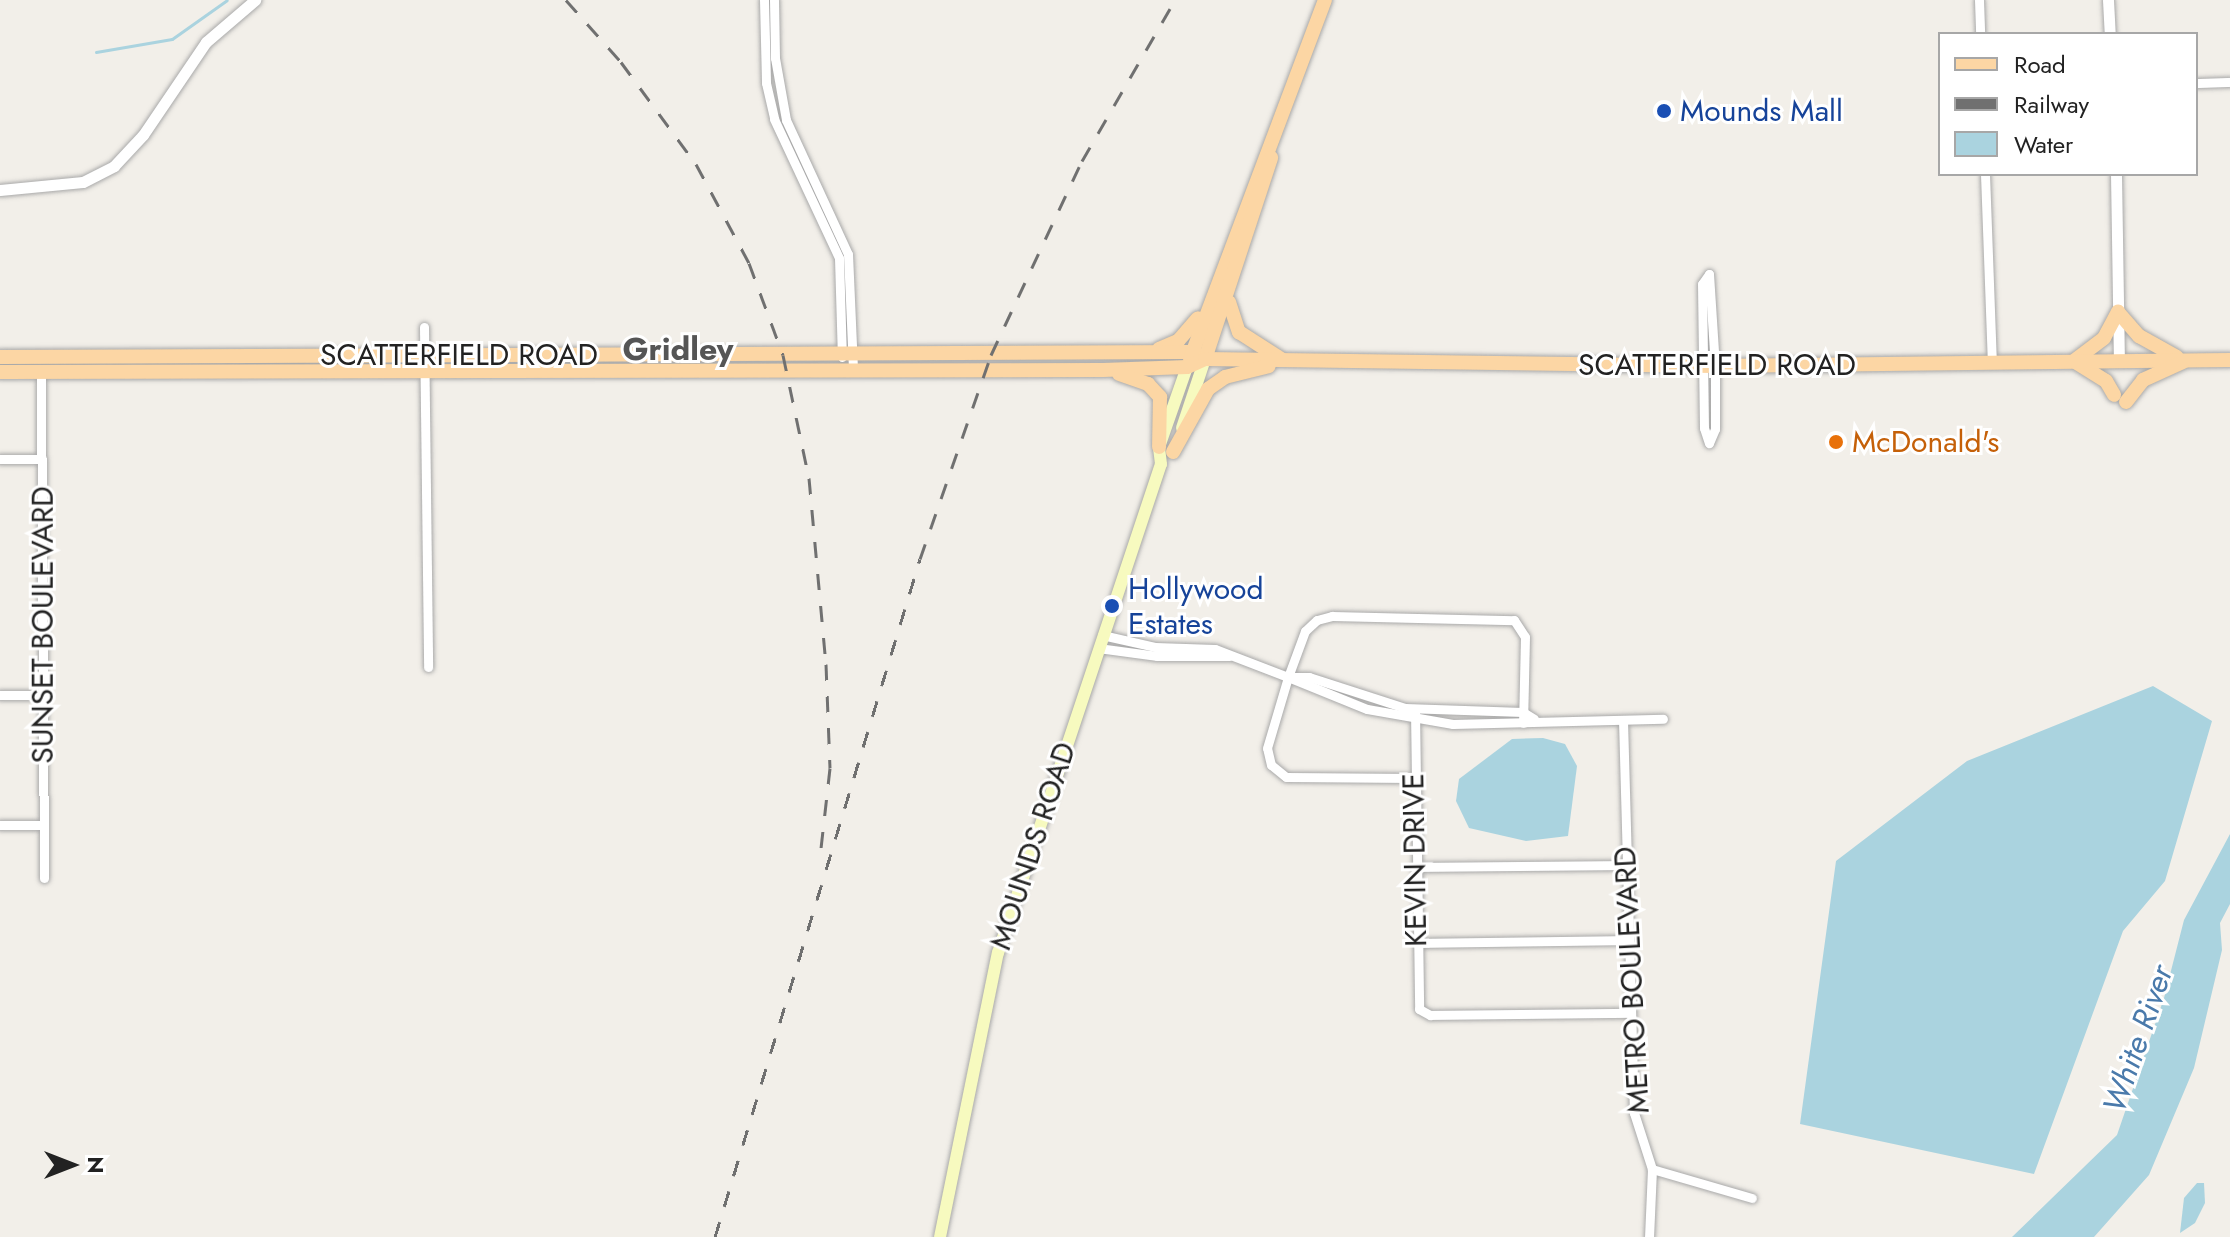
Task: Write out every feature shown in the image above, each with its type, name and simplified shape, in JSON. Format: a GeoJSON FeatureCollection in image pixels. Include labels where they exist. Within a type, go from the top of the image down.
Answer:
{"type":"FeatureCollection","features":[{"type":"Feature","properties":{"kind":"main road","name":"MOUNDS ROAD"},"geometry":{"type":"LineString","coordinates":[[940,1237],[998,953],[1195,360],[1213,290],[1274,141],[1325,0]]}},
{"type":"Feature","properties":{"kind":"main road","name":"MOUNDS ROAD"},"geometry":{"type":"LineString","coordinates":[[1166,449],[1195,360],[1229,294],[1274,141]]}},
{"type":"Feature","properties":{"kind":"main road"},"geometry":{"type":"LineString","coordinates":[[1137,355],[1184,336],[1213,290]]}},
{"type":"Feature","properties":{"kind":"main road"},"geometry":{"type":"LineString","coordinates":[[1229,294],[1230,317],[1239,332],[1284,361]]}},
{"type":"Feature","properties":{"kind":"main road"},"geometry":{"type":"LineString","coordinates":[[2118,312],[2139,336],[2187,360],[2143,380],[2120,399],[2106,381],[2073,362],[2104,338],[2118,312]]}},
{"type":"Feature","properties":{"kind":"main road","name":"SCATTERFIELD ROAD"},"geometry":{"type":"LineString","coordinates":[[0,357],[1137,355],[1195,360],[1709,366],[2230,360]]}},
{"type":"Feature","properties":{"kind":"main road","name":"SCATTERFIELD ROAD"},"geometry":{"type":"LineString","coordinates":[[0,372],[1103,370],[1195,360]]}},
{"type":"Feature","properties":{"kind":"main road"},"geometry":{"type":"LineString","coordinates":[[1166,449],[1212,385],[1284,361]]}},
{"type":"Feature","properties":{"kind":"main road"},"geometry":{"type":"LineString","coordinates":[[1103,370],[1141,380],[1156,392],[1162,410],[1166,449]]}},
{"type":"Feature","properties":{"kind":"street"},"geometry":{"type":"LineString","coordinates":[[0,190],[83,182],[114,166],[143,135],[206,42],[255,0]]}},
{"type":"Feature","properties":{"kind":"street"},"geometry":{"type":"LineString","coordinates":[[764,0],[766,83],[774,119],[839,258],[847,354]]}},
{"type":"Feature","properties":{"kind":"street"},"geometry":{"type":"LineString","coordinates":[[774,0],[775,58],[786,120],[848,254],[847,370]]}},
{"type":"Feature","properties":{"kind":"street"},"geometry":{"type":"LineString","coordinates":[[1979,0],[1980,32]]}},
{"type":"Feature","properties":{"kind":"street"},"geometry":{"type":"LineString","coordinates":[[2108,0],[2110,32]]}},
{"type":"Feature","properties":{"kind":"street"},"geometry":{"type":"LineString","coordinates":[[2198,83],[2230,82]]}},
{"type":"Feature","properties":{"kind":"street"},"geometry":{"type":"LineString","coordinates":[[1985,176],[1992,364]]}},
{"type":"Feature","properties":{"kind":"street"},"geometry":{"type":"LineString","coordinates":[[2116,176],[2119,360]]}},
{"type":"Feature","properties":{"kind":"street"},"geometry":{"type":"LineString","coordinates":[[1709,366],[1704,428],[1709,443],[1715,429],[1709,366],[1702,284],[1709,274],[1709,366]]}},
{"type":"Feature","properties":{"kind":"street"},"geometry":{"type":"LineString","coordinates":[[424,327],[428,667]]}},
{"type":"Feature","properties":{"kind":"street","name":"SUNSET BOULEVARD"},"geometry":{"type":"LineString","coordinates":[[41,372],[44,878]]}},
{"type":"Feature","properties":{"kind":"street"},"geometry":{"type":"LineString","coordinates":[[0,459],[42,459]]}},
{"type":"Feature","properties":{"kind":"street"},"geometry":{"type":"LineString","coordinates":[[1413,778],[1286,777],[1276,771],[1267,748],[1288,677],[1305,631],[1325,617],[1505,617],[1518,623],[1525,637],[1523,718]]}},
{"type":"Feature","properties":{"kind":"street"},"geometry":{"type":"LineString","coordinates":[[1102,635],[1232,656],[1344,701],[1415,714],[1534,719],[1663,719]]}},
{"type":"Feature","properties":{"kind":"street"},"geometry":{"type":"LineString","coordinates":[[1098,648],[1157,656],[1232,656]]}},
{"type":"Feature","properties":{"kind":"street"},"geometry":{"type":"LineString","coordinates":[[0,695],[43,695]]}},
{"type":"Feature","properties":{"kind":"street","name":"KEVIN DRIVE"},"geometry":{"type":"LineString","coordinates":[[1415,714],[1413,778],[1419,1009],[1430,1015],[1631,1013]]}},
{"type":"Feature","properties":{"kind":"street","name":"METRO BOULEVARD"},"geometry":{"type":"LineString","coordinates":[[1623,720],[1634,1113],[1652,1169],[1649,1237]]}},
{"type":"Feature","properties":{"kind":"street"},"geometry":{"type":"LineString","coordinates":[[0,825],[43,825]]}},
{"type":"Feature","properties":{"kind":"street"},"geometry":{"type":"LineString","coordinates":[[1415,867],[1626,865]]}},
{"type":"Feature","properties":{"kind":"street"},"geometry":{"type":"LineString","coordinates":[[1417,943],[1629,940]]}},
{"type":"Feature","properties":{"kind":"street"},"geometry":{"type":"LineString","coordinates":[[1652,1169],[1752,1198]]}},
{"type":"Feature","properties":{"kind":"water"},"geometry":{"type":"Polygon","coordinates":[[[2153,686],[2212,721],[2165,881],[2123,931],[2034,1174],[1800,1124],[1836,861],[1967,761],[2153,686]]]}},
{"type":"Feature","properties":{"kind":"water"},"geometry":{"type":"Polygon","coordinates":[[[1543,738],[1565,744],[1577,766],[1568,836],[1526,841],[1469,828],[1456,801],[1459,779],[1512,739],[1543,738]]]}},
{"type":"Feature","properties":{"kind":"water"},"geometry":{"type":"Polygon","coordinates":[[[2230,834],[2230,904],[2220,923],[2222,950],[2194,1068],[2149,1175],[2094,1237],[2012,1237],[2117,1135],[2164,998],[2184,920],[2230,834]]]}},
{"type":"Feature","properties":{"kind":"water"},"geometry":{"type":"Polygon","coordinates":[[[2197,1183],[2204,1183],[2205,1203],[2195,1223],[2180,1233],[2184,1198],[2197,1183]]]}},
{"type":"Feature","properties":{"kind":"waterway"},"geometry":{"type":"LineString","coordinates":[[96,52],[172,39],[227,0]]}},
{"type":"Feature","properties":{"kind":"railway"},"geometry":{"type":"LineString","coordinates":[[566,0],[621,62],[696,164],[749,263],[783,355],[809,478],[826,664],[830,768],[820,857]]}},
{"type":"Feature","properties":{"kind":"railway"},"geometry":{"type":"LineString","coordinates":[[715,1237],[920,559],[991,355],[1082,161],[1175,0]]}},
{"type":"Feature","properties":{"kind":"place","name":"Mounds Mall"},"geometry":{"type":"Point","coordinates":[1664,111]}},
{"type":"Feature","properties":{"kind":"place","name":"McDonald's"},"geometry":{"type":"Point","coordinates":[1836,442]}},
{"type":"Feature","properties":{"kind":"place","name":"Hollywood Estates"},"geometry":{"type":"Point","coordinates":[1112,606]}},
{"type":"Feature","properties":{"kind":"district","name":"Gridley"},"geometry":{"type":"Point","coordinates":[678,349]}},
{"type":"Feature","properties":{"kind":"water label","name":"White River"},"geometry":{"type":"Point","coordinates":[2138,1039]}}]}
